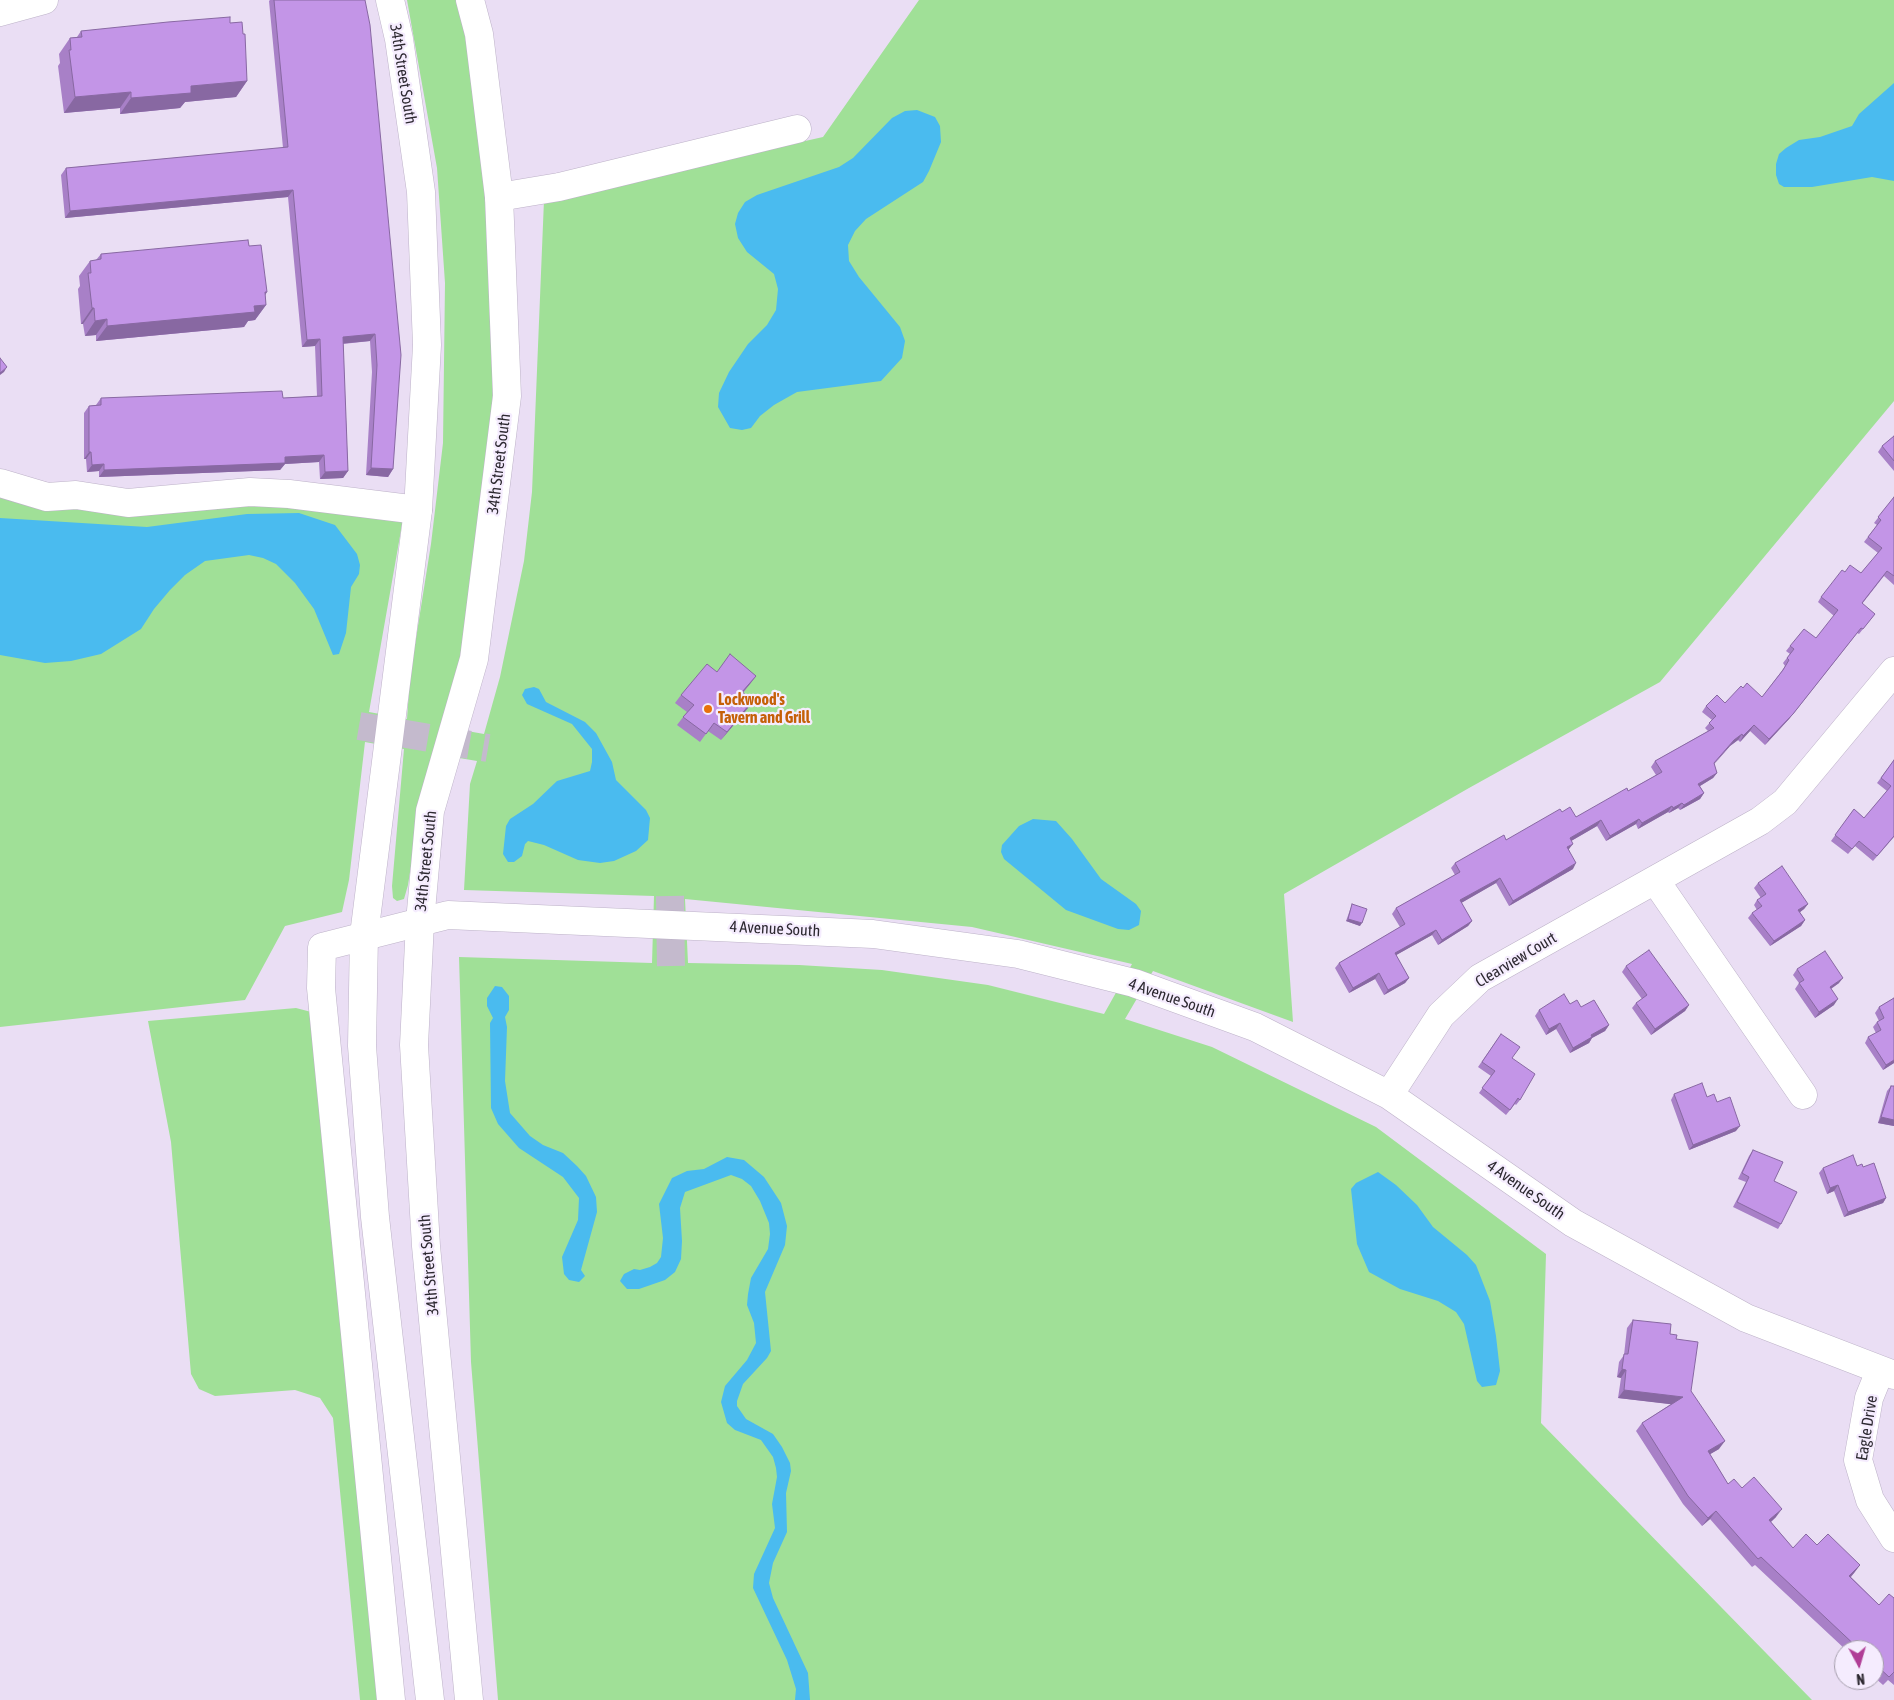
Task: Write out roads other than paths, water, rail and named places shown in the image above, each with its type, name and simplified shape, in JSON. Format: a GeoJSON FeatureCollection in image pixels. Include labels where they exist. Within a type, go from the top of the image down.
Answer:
{"type":"FeatureCollection","features":[{"type":"Feature","properties":{"kind":"main road"},"geometry":{"type":"LineString","coordinates":[[0,12],[44,0]]}},
{"type":"Feature","properties":{"kind":"main road","name":"34th Street South"},"geometry":{"type":"LineString","coordinates":[[390,0],[399,39],[421,192],[428,345],[418,510],[364,935],[362,1046],[375,1217],[430,1700]]}},
{"type":"Feature","properties":{"kind":"main road","name":"34th Street South"},"geometry":{"type":"LineString","coordinates":[[469,1700],[425,1226],[414,1045],[420,922],[430,811],[474,659],[508,396],[499,197],[479,34],[470,0]]}},
{"type":"Feature","properties":{"kind":"main road"},"geometry":{"type":"LineString","coordinates":[[499,197],[559,187],[797,129]]}},
{"type":"Feature","properties":{"kind":"main road"},"geometry":{"type":"LineString","coordinates":[[0,484],[47,497],[76,495],[128,502],[250,492],[289,494],[418,510]]}},
{"type":"Feature","properties":{"kind":"main road","name":"Clearview Court"},"geometry":{"type":"LineString","coordinates":[[1389,1095],[1441,1015],[1480,978],[1760,821],[1785,802],[1894,671]]}},
{"type":"Feature","properties":{"kind":"main road"},"geometry":{"type":"LineString","coordinates":[[1655,880],[1803,1095]]}},
{"type":"Feature","properties":{"kind":"main road","name":"4 Avenue South"},"geometry":{"type":"LineString","coordinates":[[391,1700],[321,988],[322,947],[448,915],[873,934],[1018,954],[1134,983],[1255,1027],[1389,1095],[1573,1222],[1746,1318],[1887,1373]]}},
{"type":"Feature","properties":{"kind":"main road","name":"Eagle Drive"},"geometry":{"type":"LineString","coordinates":[[1887,1373],[1869,1398],[1858,1460],[1870,1500],[1894,1538]]}},
{"type":"Feature","properties":{"kind":"water"},"geometry":{"type":"Polygon","coordinates":[[[1894,83],[1894,181],[1872,177],[1812,187],[1784,187],[1779,184],[1776,175],[1776,164],[1779,154],[1799,140],[1820,137],[1852,126],[1859,114],[1894,83]]]}},
{"type":"Feature","properties":{"kind":"water"},"geometry":{"type":"Polygon","coordinates":[[[917,110],[935,117],[940,126],[941,142],[929,171],[923,182],[866,219],[855,231],[848,245],[849,261],[859,277],[900,327],[905,341],[902,358],[881,381],[797,392],[774,405],[760,416],[751,428],[742,430],[730,428],[718,407],[719,393],[729,372],[748,344],[767,325],[776,310],[778,289],[774,274],[747,252],[738,238],[735,224],[738,213],[745,202],[757,195],[839,167],[853,158],[892,118],[905,111],[917,110]]]}},
{"type":"Feature","properties":{"kind":"water"},"geometry":{"type":"Polygon","coordinates":[[[299,513],[335,525],[357,554],[360,565],[359,574],[351,587],[346,633],[339,654],[333,655],[314,609],[295,583],[276,564],[263,558],[249,555],[205,561],[185,575],[170,590],[154,609],[141,629],[101,654],[71,661],[45,663],[0,655],[0,518],[147,527],[247,514],[299,513]]]}},
{"type":"Feature","properties":{"kind":"water"},"geometry":{"type":"Polygon","coordinates":[[[534,687],[539,689],[546,702],[585,722],[596,733],[612,762],[616,780],[646,810],[650,818],[648,840],[636,851],[614,861],[600,863],[578,860],[544,845],[528,841],[525,844],[522,856],[514,862],[508,862],[503,854],[506,826],[510,819],[533,804],[557,781],[590,771],[592,762],[592,749],[572,724],[527,704],[522,695],[525,689],[534,687]]]}},
{"type":"Feature","properties":{"kind":"water"},"geometry":{"type":"Polygon","coordinates":[[[1033,819],[1056,821],[1072,839],[1101,879],[1136,904],[1141,911],[1139,925],[1129,930],[1118,929],[1066,910],[1004,859],[1001,852],[1002,845],[1019,826],[1033,819]]]}},
{"type":"Feature","properties":{"kind":"water"},"geometry":{"type":"Polygon","coordinates":[[[495,986],[502,987],[509,996],[509,1010],[505,1017],[507,1027],[505,1081],[510,1113],[530,1136],[543,1145],[563,1153],[577,1166],[586,1176],[596,1197],[597,1212],[581,1270],[585,1276],[579,1282],[569,1280],[564,1274],[562,1257],[578,1220],[579,1198],[563,1177],[519,1148],[498,1124],[491,1108],[490,1023],[493,1018],[487,1006],[487,998],[495,986]]]}},
{"type":"Feature","properties":{"kind":"water"},"geometry":{"type":"Polygon","coordinates":[[[727,1157],[744,1160],[764,1177],[781,1203],[787,1226],[785,1245],[765,1292],[771,1351],[743,1384],[737,1406],[746,1419],[773,1434],[790,1463],[791,1471],[786,1493],[787,1532],[773,1563],[769,1583],[773,1598],[808,1673],[810,1700],[795,1700],[796,1689],[787,1660],[753,1588],[754,1574],[775,1528],[772,1504],[777,1477],[773,1457],[761,1440],[735,1430],[727,1423],[721,1402],[725,1386],[747,1360],[756,1343],[754,1323],[747,1305],[748,1294],[751,1278],[768,1249],[770,1234],[769,1223],[760,1201],[751,1186],[742,1179],[731,1175],[685,1192],[680,1208],[681,1259],[675,1272],[665,1280],[639,1289],[627,1289],[620,1281],[624,1274],[634,1269],[640,1270],[650,1267],[657,1263],[661,1257],[663,1238],[659,1204],[672,1178],[687,1171],[704,1169],[727,1157]]]}},
{"type":"Feature","properties":{"kind":"water"},"geometry":{"type":"Polygon","coordinates":[[[1378,1172],[1396,1185],[1417,1205],[1433,1227],[1467,1255],[1476,1265],[1490,1301],[1496,1336],[1500,1371],[1496,1385],[1482,1387],[1477,1381],[1464,1324],[1456,1312],[1438,1301],[1400,1289],[1369,1272],[1357,1244],[1351,1189],[1356,1183],[1378,1172]]]}},
{"type":"Feature","properties":{"kind":"tunnel"},"geometry":{"type":"LineString","coordinates":[[359,726],[488,748]]}},
{"type":"Feature","properties":{"kind":"tunnel"},"geometry":{"type":"LineString","coordinates":[[670,896],[671,970]]}},
{"type":"Feature","properties":{"kind":"place","name":"Lockwood's Tavern and Grill"},"geometry":{"type":"Point","coordinates":[708,709]}}]}
